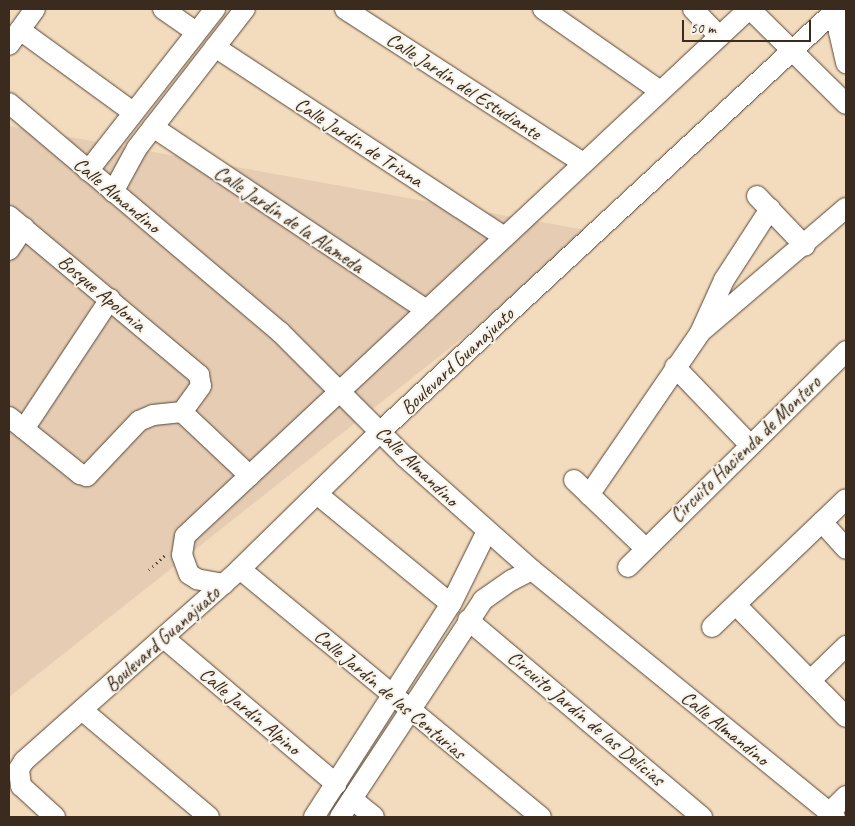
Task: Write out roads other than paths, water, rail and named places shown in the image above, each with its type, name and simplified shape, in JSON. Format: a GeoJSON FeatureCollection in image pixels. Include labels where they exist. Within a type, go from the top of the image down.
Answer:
{"type":"FeatureCollection","features":[{"type":"Feature","properties":{"kind":"street"},"geometry":{"type":"LineString","coordinates":[[35,9],[14,38],[133,112]]}},
{"type":"Feature","properties":{"kind":"street"},"geometry":{"type":"LineString","coordinates":[[163,9],[196,32]]}},
{"type":"Feature","properties":{"kind":"street"},"geometry":{"type":"LineString","coordinates":[[88,171],[215,9]]}},
{"type":"Feature","properties":{"kind":"street"},"geometry":{"type":"LineString","coordinates":[[113,192],[127,162],[245,9]]}},
{"type":"Feature","properties":{"kind":"street","name":"Calle Jardín del Estudiante"},"geometry":{"type":"LineString","coordinates":[[345,9],[583,163]]}},
{"type":"Feature","properties":{"kind":"street"},"geometry":{"type":"LineString","coordinates":[[542,9],[660,91]]}},
{"type":"Feature","properties":{"kind":"street"},"geometry":{"type":"LineString","coordinates":[[694,9],[719,36]]}},
{"type":"Feature","properties":{"kind":"street"},"geometry":{"type":"LineString","coordinates":[[224,584],[197,579],[189,574],[182,555],[186,536],[660,91],[750,9],[846,104]]}},
{"type":"Feature","properties":{"kind":"street"},"geometry":{"type":"LineString","coordinates":[[838,9],[839,32],[846,63]]}},
{"type":"Feature","properties":{"kind":"street","name":"Boulevard Guanajuato"},"geometry":{"type":"LineString","coordinates":[[55,817],[25,792],[18,779],[24,761],[224,584],[381,431],[838,9]]}},
{"type":"Feature","properties":{"kind":"street","name":"Calle Jardín de Triana"},"geometry":{"type":"LineString","coordinates":[[215,47],[504,237]]}},
{"type":"Feature","properties":{"kind":"street","name":"Calle Almandino"},"geometry":{"type":"LineString","coordinates":[[9,104],[280,332],[381,431],[487,531],[532,570],[832,815]]}},
{"type":"Feature","properties":{"kind":"street","name":"Calle Jardín de la Alameda"},"geometry":{"type":"LineString","coordinates":[[153,127],[426,310]]}},
{"type":"Feature","properties":{"kind":"street"},"geometry":{"type":"LineString","coordinates":[[590,495],[675,367],[700,333],[724,280],[763,203],[805,246]]}},
{"type":"Feature","properties":{"kind":"street"},"geometry":{"type":"LineString","coordinates":[[700,333],[805,246],[846,208]]}},
{"type":"Feature","properties":{"kind":"street"},"geometry":{"type":"LineString","coordinates":[[9,250],[16,222]]}},
{"type":"Feature","properties":{"kind":"street","name":"Bosque Apolonia"},"geometry":{"type":"LineString","coordinates":[[16,222],[110,299],[201,379],[201,386],[182,412]]}},
{"type":"Feature","properties":{"kind":"street"},"geometry":{"type":"LineString","coordinates":[[110,299],[16,423],[80,474],[87,476],[139,421],[153,414],[182,412],[250,476]]}},
{"type":"Feature","properties":{"kind":"street","name":"Circuito Hacienda de Montero"},"geometry":{"type":"LineString","coordinates":[[628,567],[749,444],[846,351]]}},
{"type":"Feature","properties":{"kind":"street"},"geometry":{"type":"LineString","coordinates":[[675,367],[749,444]]}},
{"type":"Feature","properties":{"kind":"street"},"geometry":{"type":"LineString","coordinates":[[574,480],[645,548]]}},
{"type":"Feature","properties":{"kind":"street"},"geometry":{"type":"LineString","coordinates":[[317,494],[451,604]]}},
{"type":"Feature","properties":{"kind":"street"},"geometry":{"type":"LineString","coordinates":[[712,627],[846,499]]}},
{"type":"Feature","properties":{"kind":"street"},"geometry":{"type":"LineString","coordinates":[[822,522],[846,549]]}},
{"type":"Feature","properties":{"kind":"street"},"geometry":{"type":"LineString","coordinates":[[314,817],[393,697],[464,583],[487,531]]}},
{"type":"Feature","properties":{"kind":"street","name":"Calle Jardín de las Centurias"},"geometry":{"type":"LineString","coordinates":[[240,569],[541,817]]}},
{"type":"Feature","properties":{"kind":"street"},"geometry":{"type":"LineString","coordinates":[[340,817],[468,620],[483,600],[512,580],[532,570]]}},
{"type":"Feature","properties":{"kind":"street"},"geometry":{"type":"LineString","coordinates":[[464,583],[483,600]]}},
{"type":"Feature","properties":{"kind":"street"},"geometry":{"type":"LineString","coordinates":[[736,605],[846,717]]}},
{"type":"Feature","properties":{"kind":"street","name":"Circuito Jardín de las Delicias"},"geometry":{"type":"LineString","coordinates":[[468,620],[702,817]]}},
{"type":"Feature","properties":{"kind":"street","name":"Calle Jardín Alpino"},"geometry":{"type":"LineString","coordinates":[[164,638],[336,784]]}},
{"type":"Feature","properties":{"kind":"street"},"geometry":{"type":"LineString","coordinates":[[810,680],[846,646]]}},
{"type":"Feature","properties":{"kind":"street"},"geometry":{"type":"LineString","coordinates":[[82,710],[209,817]]}},
{"type":"Feature","properties":{"kind":"street"},"geometry":{"type":"LineString","coordinates":[[832,815],[846,796]]}},
{"type":"Feature","properties":{"kind":"street"},"geometry":{"type":"LineString","coordinates":[[352,799],[374,817]]}}]}
